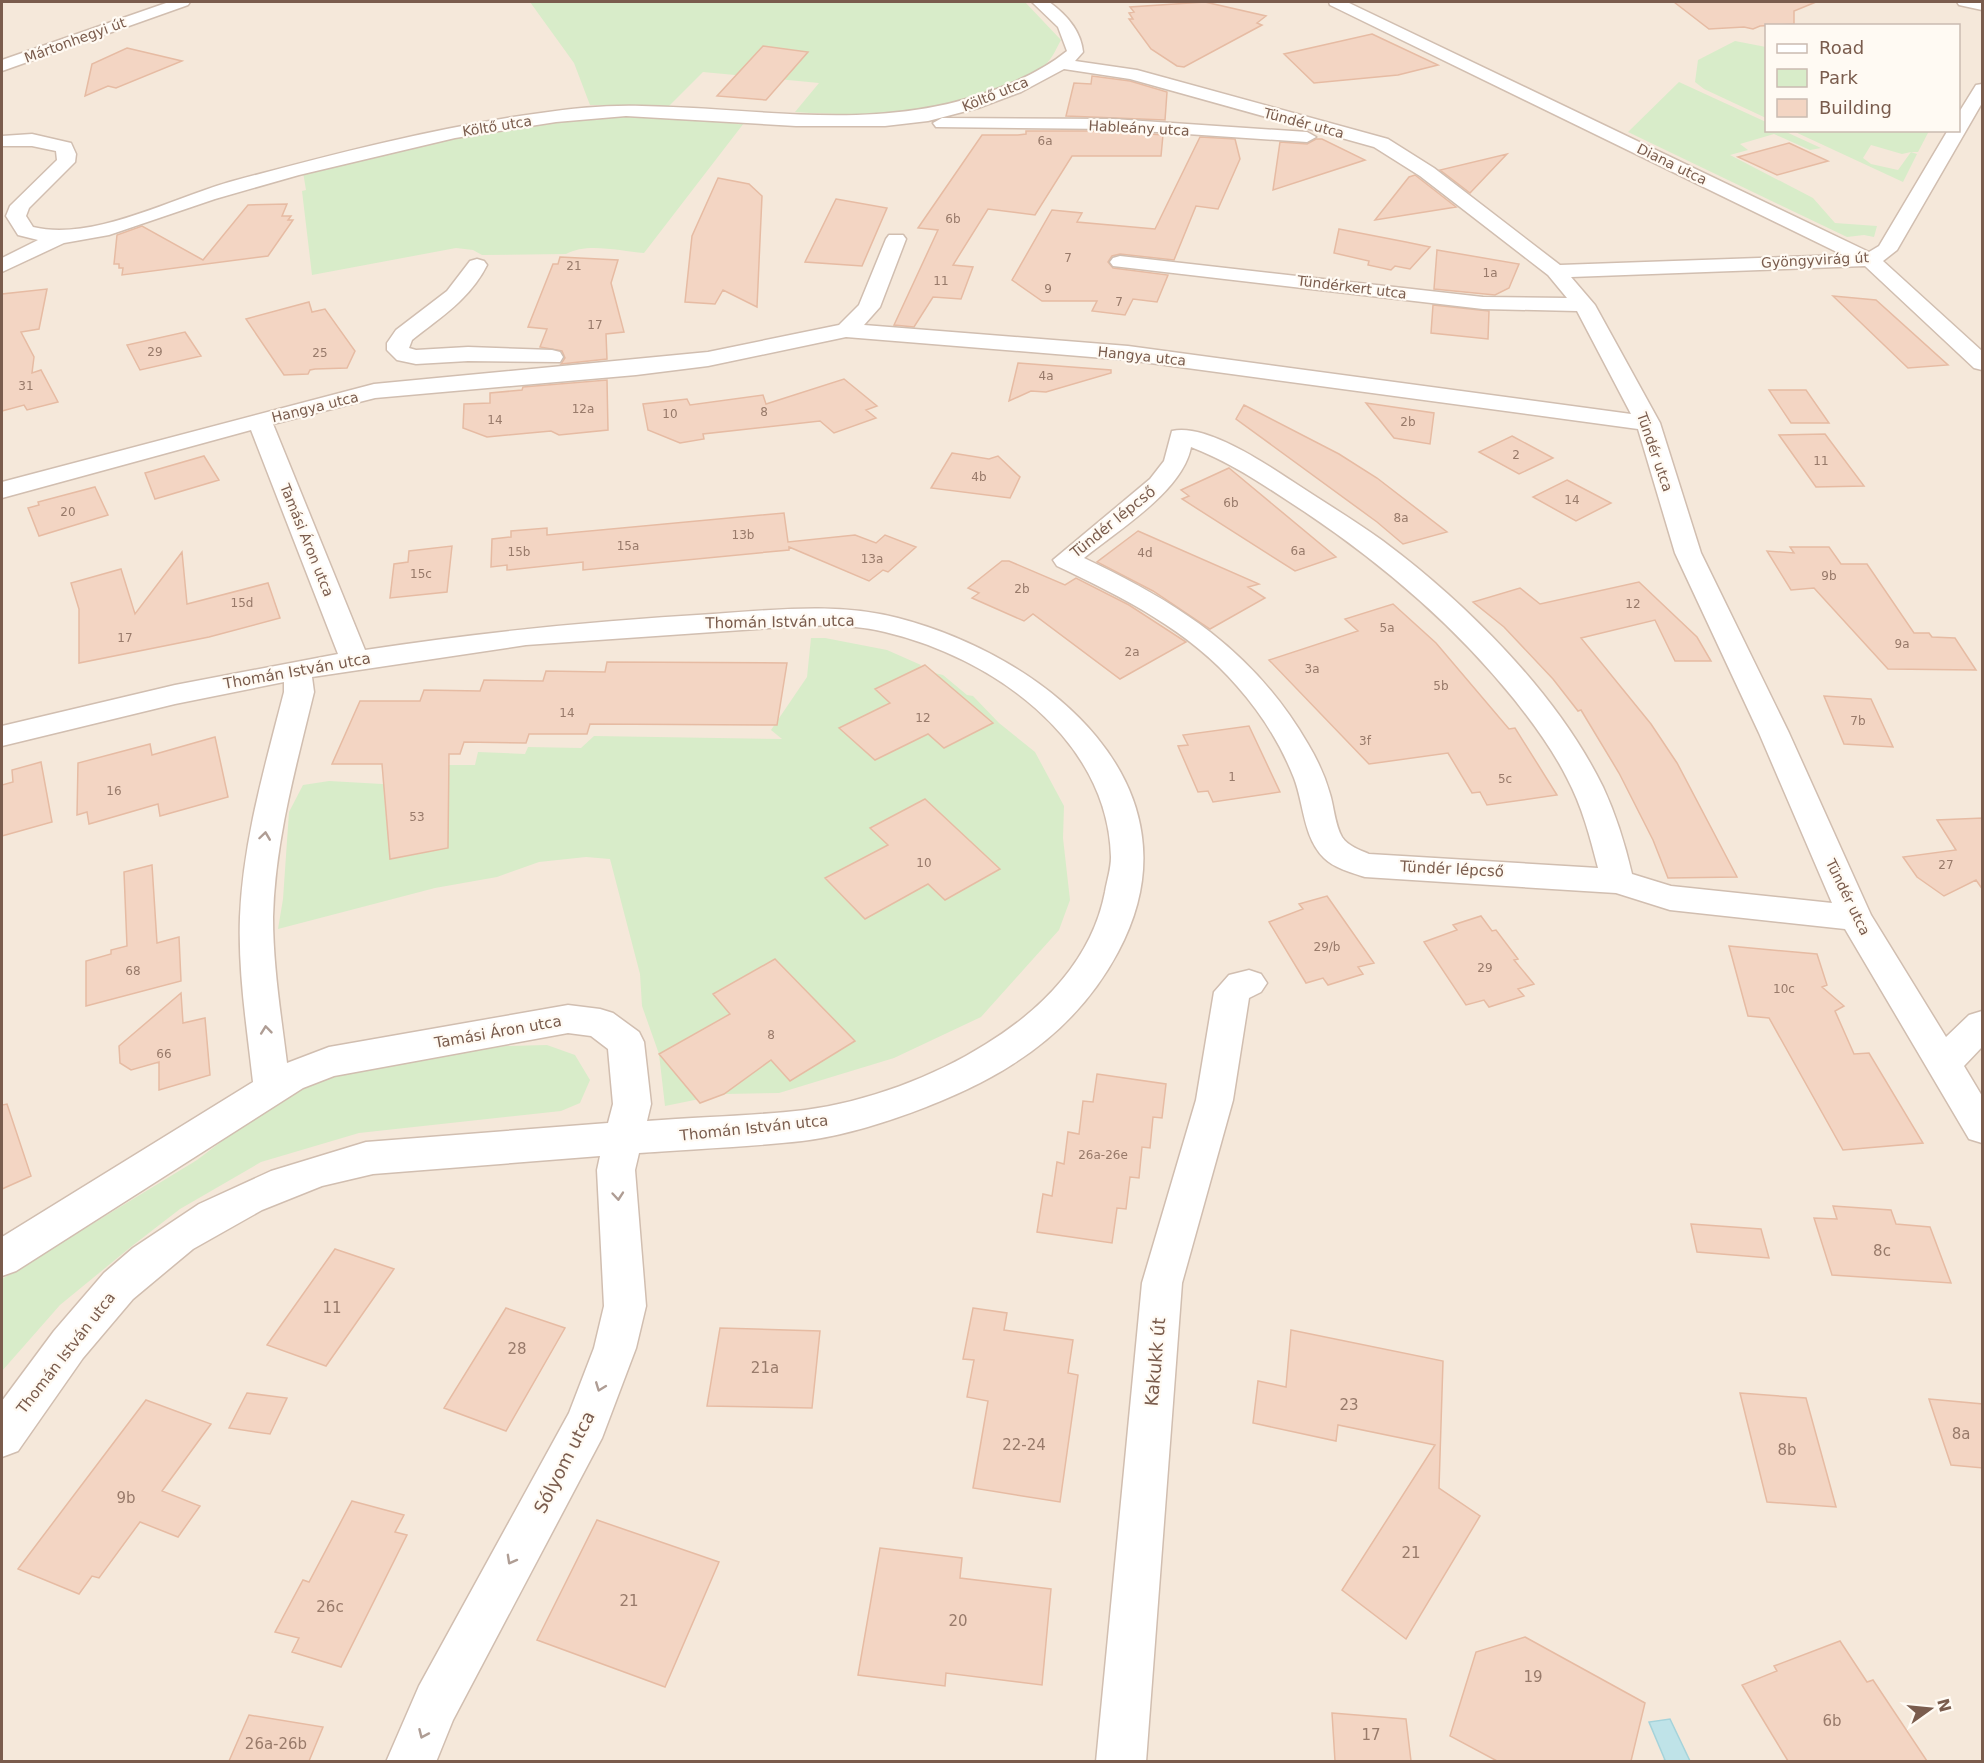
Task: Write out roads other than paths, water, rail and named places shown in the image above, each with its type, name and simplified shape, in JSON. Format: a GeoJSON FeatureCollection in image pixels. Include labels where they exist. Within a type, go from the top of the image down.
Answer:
{"type":"FeatureCollection","features":[{"type":"Feature","properties":{"kind":"street","name":"Mártonhegyi út"},"geometry":{"type":"LineString","coordinates":[[2,66],[182,2]]}},
{"type":"Feature","properties":{"kind":"street"},"geometry":{"type":"LineString","coordinates":[[1041,2],[1069,30],[1076,42],[1075,52],[1063,64]]}},
{"type":"Feature","properties":{"kind":"street","name":"Diana utca"},"geometry":{"type":"LineString","coordinates":[[1336,2],[1870,260],[1983,363]]}},
{"type":"Feature","properties":{"kind":"street"},"geometry":{"type":"LineString","coordinates":[[1965,2],[1983,5]]}},
{"type":"Feature","properties":{"kind":"street","name":"Költő utca"},"geometry":{"type":"LineString","coordinates":[[2,141],[32,141],[64,147],[67,154],[66,162],[20,206],[16,216],[25,231],[49,237],[60,237],[96,232],[208,194],[321,164],[463,131],[523,121],[616,111],[846,123],[920,118],[968,108],[1063,64]]}},
{"type":"Feature","properties":{"kind":"street","name":"Tündér utca"},"geometry":{"type":"LineString","coordinates":[[1063,64],[1131,74],[1381,143],[1399,152],[1555,271],[1584,305],[1648,423],[1688,553],[1774,733],[1855,918],[1944,1062],[1977,1109]]}},
{"type":"Feature","properties":{"kind":"street","name":"Gyöngyvirág út"},"geometry":{"type":"LineString","coordinates":[[1960,128],[1983,90]]}},
{"type":"Feature","properties":{"kind":"street","name":"Hableány utca"},"geometry":{"type":"LineString","coordinates":[[920,118],[941,123],[1113,124],[1241,134],[1359,138]]}},
{"type":"Feature","properties":{"kind":"street","name":"Gyöngyvirág út"},"geometry":{"type":"LineString","coordinates":[[1555,271],[1870,260],[1887,250],[1958,132]]}},
{"type":"Feature","properties":{"kind":"street"},"geometry":{"type":"LineString","coordinates":[[2,266],[60,237]]}},
{"type":"Feature","properties":{"kind":"street"},"geometry":{"type":"LineString","coordinates":[[846,330],[869,307],[896,238]]}},
{"type":"Feature","properties":{"kind":"street","name":"Tündérkert utca"},"geometry":{"type":"LineString","coordinates":[[1120,262],[1483,303],[1584,305]]}},
{"type":"Feature","properties":{"kind":"street","name":"Hangya utca"},"geometry":{"type":"LineString","coordinates":[[477,265],[472,278],[462,290],[404,335],[398,343],[398,350],[405,356],[416,357],[468,354],[592,358],[621,361],[636,368]]}},
{"type":"Feature","properties":{"kind":"street","name":"Hangya utca"},"geometry":{"type":"LineString","coordinates":[[2,490],[137,452],[375,392],[636,368],[708,359],[846,330],[1128,353],[1648,423]]}},
{"type":"Feature","properties":{"kind":"street","name":"Tamási Áron utca"},"geometry":{"type":"LineString","coordinates":[[260,421],[355,660]]}},
{"type":"Feature","properties":{"kind":"street","name":"Tündér lépcső"},"geometry":{"type":"LineString","coordinates":[[1617,881],[1596,812],[1575,763],[1531,701],[1492,657],[1429,592],[1381,552],[1239,458],[1201,441],[1181,436],[1176,462],[1159,484],[1066,560],[1122,585],[1197,634],[1224,656],[1266,703],[1290,741],[1313,787],[1322,826],[1336,851],[1365,865],[1617,881],[1670,898],[1855,918]]}},
{"type":"Feature","properties":{"kind":"street","name":"Thomán István utca"},"geometry":{"type":"LineString","coordinates":[[2,736],[89,714],[297,671],[530,634],[643,626],[841,617],[888,624],[933,637],[978,656],[1042,697],[1070,724],[1094,755],[1112,789],[1124,825],[1128,857],[1116,918],[1102,954],[1051,1015],[1009,1047],[961,1077],[924,1094],[867,1112],[806,1125],[414,1153],[362,1159],[310,1173],[244,1200],[178,1236],[126,1279],[92,1315],[2,1436]]}},
{"type":"Feature","properties":{"kind":"street"},"geometry":{"type":"LineString","coordinates":[[272,1088],[258,956],[258,894],[266,830],[299,692],[297,671]]}},
{"type":"Feature","properties":{"kind":"street","name":"Kakukk út"},"geometry":{"type":"LineString","coordinates":[[1121,1761],[1162,1283],[1172,1238],[1214,1104],[1224,1059],[1232,992],[1241,984],[1249,983]]}},
{"type":"Feature","properties":{"kind":"street","name":"Tamási Áron utca"},"geometry":{"type":"LineString","coordinates":[[2,1258],[272,1088],[329,1062],[568,1019],[600,1023],[626,1042],[632,1104],[624,1139]]}},
{"type":"Feature","properties":{"kind":"street"},"geometry":{"type":"LineString","coordinates":[[1944,1062],[1983,1025]]}},
{"type":"Feature","properties":{"kind":"street","name":"Sólyom utca"},"geometry":{"type":"LineString","coordinates":[[411,1761],[436,1703],[586,1423],[615,1348],[626,1306],[616,1170],[624,1139]]}},
{"type":"Feature","properties":{"kind":"water"},"geometry":{"type":"Polygon","coordinates":[[[1670,1719],[1690,1761],[1662,1761],[1665,1760],[1649,1722],[1670,1719]]]}}]}
